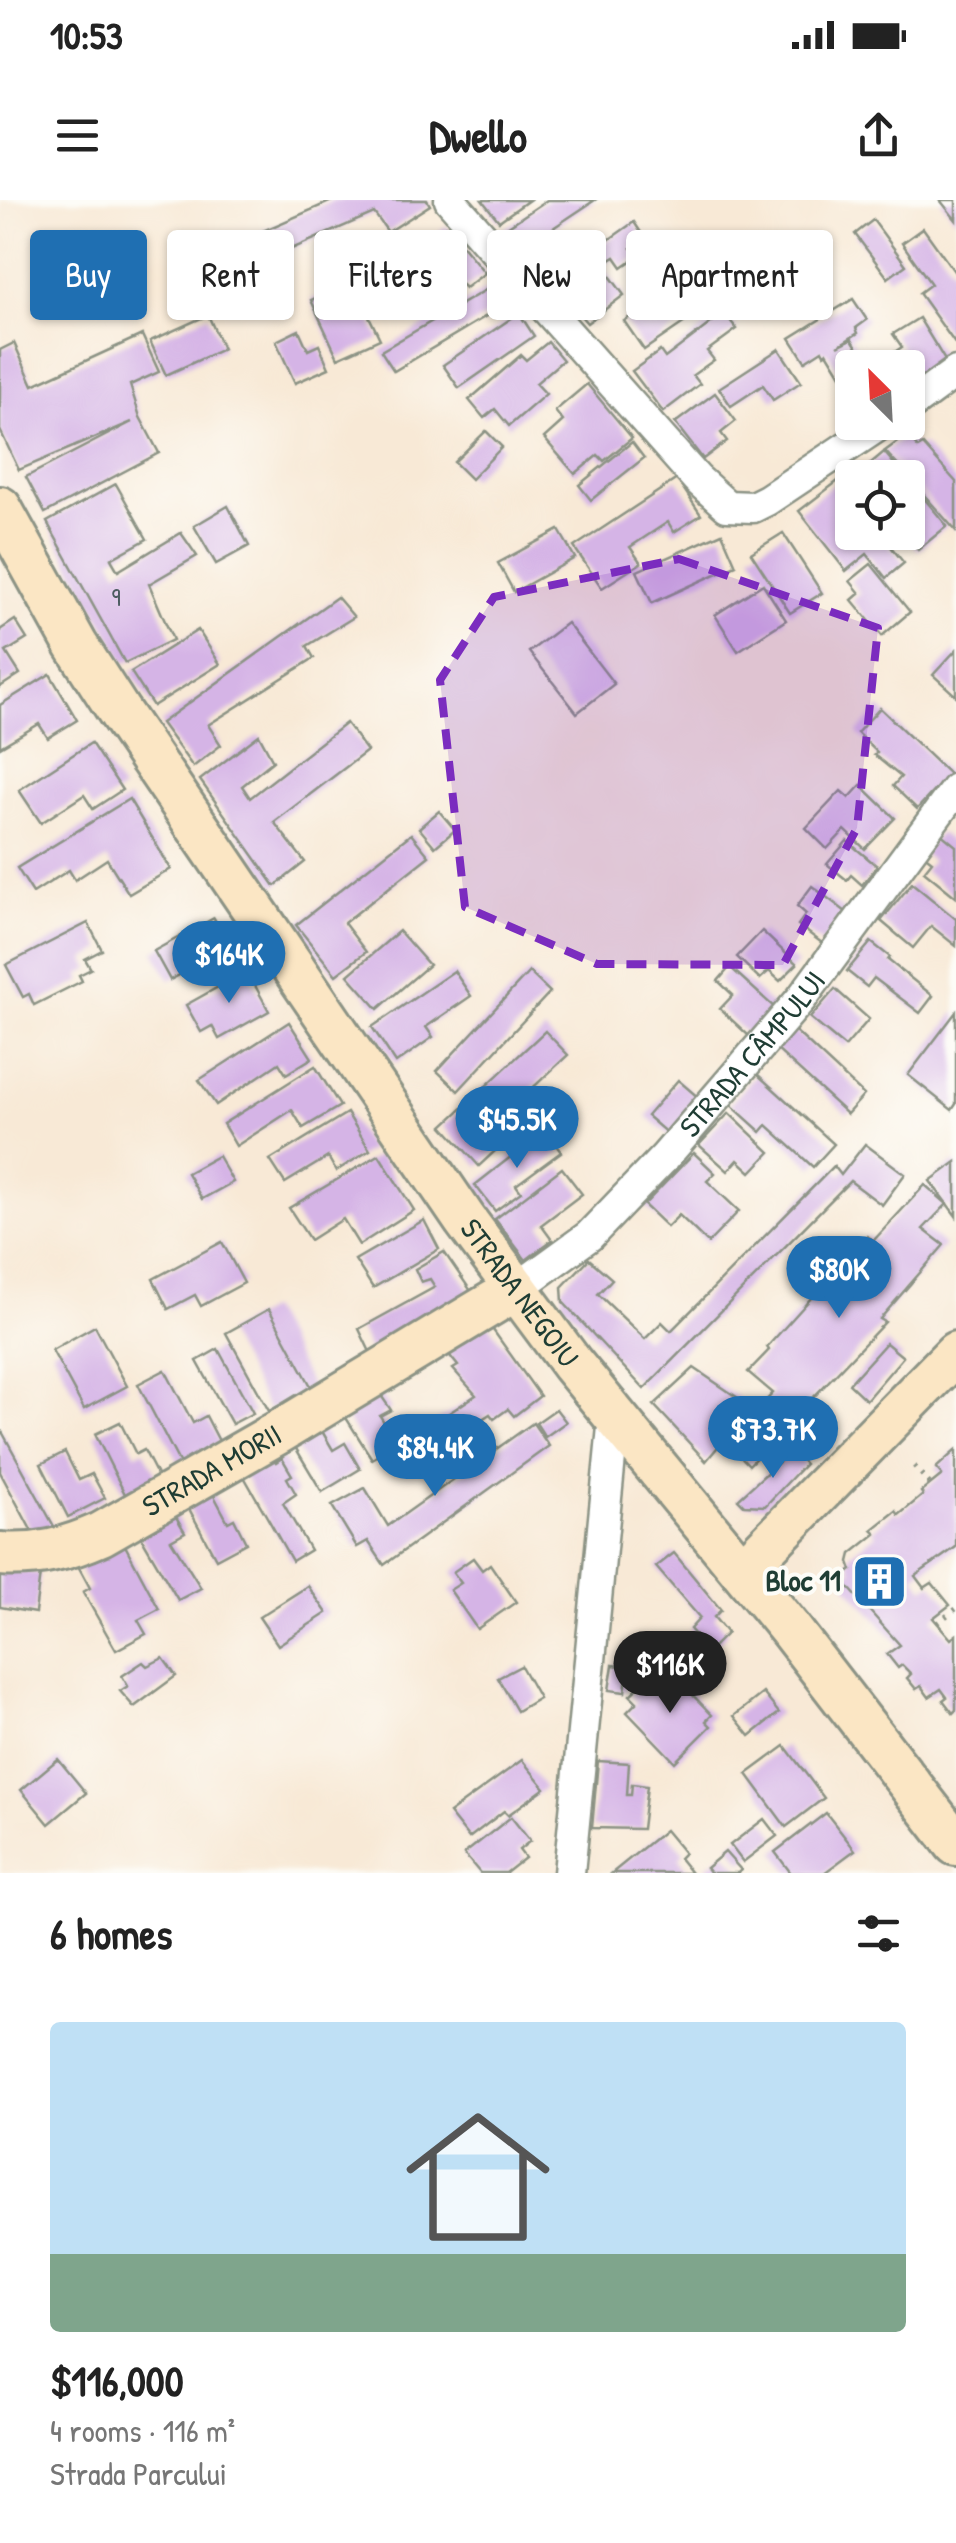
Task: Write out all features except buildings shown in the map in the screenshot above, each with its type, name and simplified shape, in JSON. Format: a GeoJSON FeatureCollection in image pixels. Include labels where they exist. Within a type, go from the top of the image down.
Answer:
{"type":"FeatureCollection","features":[{"type":"Feature","properties":{"kind":"main road","name":"STRADA NEGOIU"},"geometry":{"type":"LineString","coordinates":[[0,508],[76,645],[118,710],[407,1137],[614,1417],[743,1570],[956,1844]]}},
{"type":"Feature","properties":{"kind":"main road","name":"STRADA MORII"},"geometry":{"type":"LineString","coordinates":[[0,1554],[39,1554],[80,1544],[100,1534],[516,1289]]}},
{"type":"Feature","properties":{"kind":"main road"},"geometry":{"type":"LineString","coordinates":[[743,1570],[956,1353]]}},
{"type":"Feature","properties":{"kind":"street"},"geometry":{"type":"LineString","coordinates":[[450,200],[697,480],[727,506],[753,507],[857,440]]}},
{"type":"Feature","properties":{"kind":"street"},"geometry":{"type":"LineString","coordinates":[[925,395],[956,372]]}},
{"type":"Feature","properties":{"kind":"street","name":"STRADA CÂMPULUI"},"geometry":{"type":"LineString","coordinates":[[516,1289],[542,1274],[589,1236],[675,1145],[801,999],[956,789]]}},
{"type":"Feature","properties":{"kind":"street"},"geometry":{"type":"LineString","coordinates":[[568,1873],[614,1417]]}},
{"type":"Feature","properties":{"kind":"path"},"geometry":{"type":"LineString","coordinates":[[914,1466],[930,1484]]}},
{"type":"Feature","properties":{"kind":"path"},"geometry":{"type":"LineString","coordinates":[[938,1623],[956,1609]]}},
{"type":"Feature","properties":{"kind":"highlighted area"},"geometry":{"type":"Polygon","coordinates":[[[679,559],[878,628],[857,828],[783,965],[597,964],[465,907],[440,680],[494,597],[679,559]]]}},
{"type":"Feature","properties":{"kind":"place","name":"Bloc 11"},"geometry":{"type":"Point","coordinates":[880,1581]}}]}
